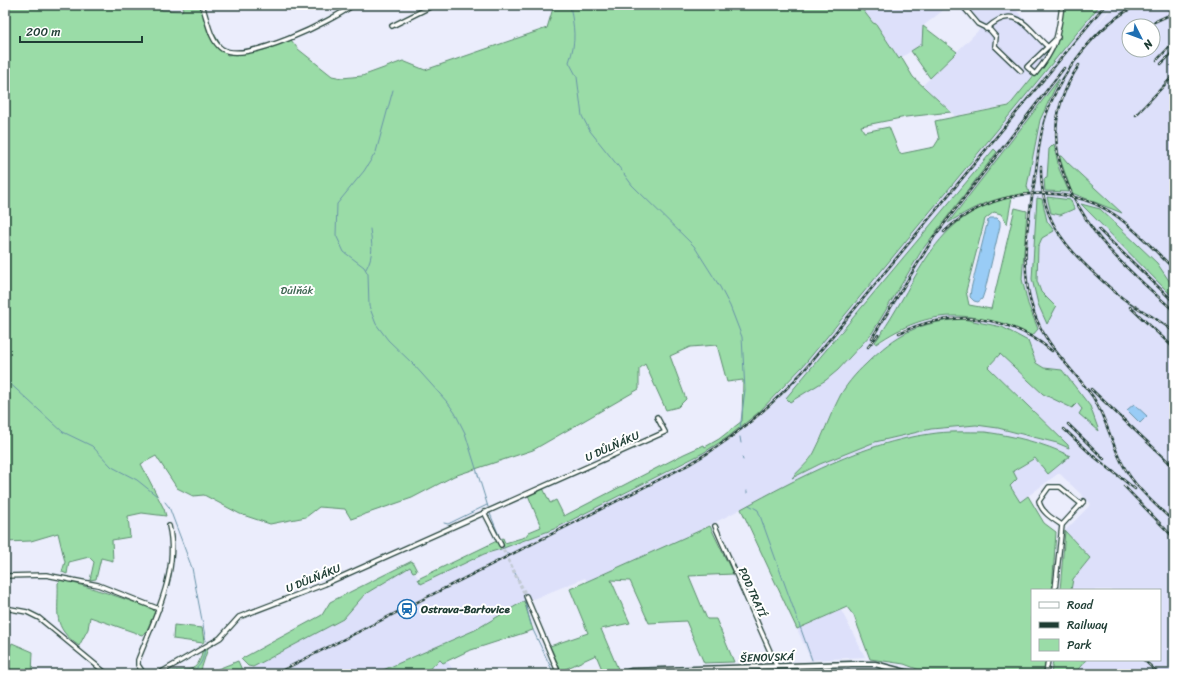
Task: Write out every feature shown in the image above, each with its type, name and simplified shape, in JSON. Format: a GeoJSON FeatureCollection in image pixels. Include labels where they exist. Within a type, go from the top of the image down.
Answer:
{"type":"FeatureCollection","features":[{"type":"Feature","properties":{"kind":"street"},"geometry":{"type":"LineString","coordinates":[[202,5],[215,44],[223,50],[232,52],[256,49],[284,41],[353,5]]}},
{"type":"Feature","properties":{"kind":"street"},"geometry":{"type":"LineString","coordinates":[[392,26],[434,5]]}},
{"type":"Feature","properties":{"kind":"street"},"geometry":{"type":"LineString","coordinates":[[962,5],[978,24],[990,30],[996,37],[996,46],[1021,71]]}},
{"type":"Feature","properties":{"kind":"street"},"geometry":{"type":"LineString","coordinates":[[1058,37],[1027,67],[1035,74],[1048,58],[1058,37],[1062,5]]}},
{"type":"Feature","properties":{"kind":"street"},"geometry":{"type":"LineString","coordinates":[[986,29],[1001,19],[1014,17],[1023,22],[1047,46]]}},
{"type":"Feature","properties":{"kind":"street","name":"U DŮLŇÁKU"},"geometry":{"type":"LineString","coordinates":[[158,674],[220,638],[239,617],[325,584],[665,432],[657,417]]}},
{"type":"Feature","properties":{"kind":"street"},"geometry":{"type":"LineString","coordinates":[[1062,525],[1047,514],[1040,505],[1039,501],[1045,490],[1049,487],[1060,487],[1081,504]]}},
{"type":"Feature","properties":{"kind":"street"},"geometry":{"type":"LineString","coordinates":[[1055,589],[1062,525],[1084,500]]}},
{"type":"Feature","properties":{"kind":"street"},"geometry":{"type":"LineString","coordinates":[[484,512],[501,545]]}},
{"type":"Feature","properties":{"kind":"street"},"geometry":{"type":"LineString","coordinates":[[144,674],[138,665],[138,660],[166,586],[170,559],[171,534],[169,526]]}},
{"type":"Feature","properties":{"kind":"street","name":"POD TRATÍ"},"geometry":{"type":"LineString","coordinates":[[715,526],[776,665]]}},
{"type":"Feature","properties":{"kind":"street"},"geometry":{"type":"LineString","coordinates":[[5,576],[46,575],[98,585],[158,609]]}},
{"type":"Feature","properties":{"kind":"street"},"geometry":{"type":"LineString","coordinates":[[526,596],[559,674]]}},
{"type":"Feature","properties":{"kind":"street"},"geometry":{"type":"LineString","coordinates":[[5,608],[27,612],[38,618],[107,674]]}},
{"type":"Feature","properties":{"kind":"street"},"geometry":{"type":"LineString","coordinates":[[1046,674],[1048,661]]}},
{"type":"Feature","properties":{"kind":"street","name":"ŠENOVSKÁ"},"geometry":{"type":"LineString","coordinates":[[622,674],[631,671],[776,665],[875,664],[913,674]]}},
{"type":"Feature","properties":{"kind":"shaded area"},"geometry":{"type":"Polygon","coordinates":[[[859,5],[950,5],[923,26],[922,44],[899,59],[876,24],[873,23],[859,5]]]}},
{"type":"Feature","properties":{"kind":"shaded area"},"geometry":{"type":"Polygon","coordinates":[[[956,5],[1011,5],[1055,50],[1009,105],[955,116],[923,85],[980,29],[956,5]]]}},
{"type":"Feature","properties":{"kind":"shaded area"},"geometry":{"type":"Polygon","coordinates":[[[1100,5],[1112,5],[1089,34],[1114,5],[1174,5],[1174,674],[1074,674],[1085,661],[1161,661],[1161,589],[1071,589],[1073,579],[1090,558],[1065,531],[1091,504],[1059,473],[1020,502],[1010,486],[1013,471],[1035,458],[1058,450],[1026,440],[985,432],[930,434],[883,444],[851,456],[799,479],[683,539],[587,582],[585,578],[533,599],[530,598],[475,630],[374,674],[240,674],[343,619],[365,594],[411,567],[422,584],[484,554],[554,529],[688,462],[738,430],[769,403],[790,381],[1100,5]],[[1057,82],[950,222],[975,206],[989,200],[1029,193],[1027,187],[1040,120],[1057,82]],[[994,149],[787,398],[790,401],[826,380],[838,370],[872,333],[922,250],[997,152],[994,149]],[[1030,196],[1002,199],[967,215],[934,247],[889,322],[875,342],[877,344],[914,324],[940,317],[963,315],[981,318],[1009,326],[1032,336],[1038,329],[1028,304],[1022,279],[1030,196]],[[963,319],[838,398],[813,454],[793,478],[832,459],[875,442],[931,429],[976,425],[998,428],[1057,443],[1069,448],[1068,445],[988,367],[1000,354],[1043,394],[1077,403],[1082,409],[1079,414],[1099,430],[1090,406],[1062,370],[1044,368],[1036,363],[1028,341],[1002,327],[963,319]]]}},
{"type":"Feature","properties":{"kind":"shaded area"},"geometry":{"type":"Polygon","coordinates":[[[841,610],[865,657],[811,660],[797,629],[841,610]]]}},
{"type":"Feature","properties":{"kind":"shaded area"},"geometry":{"type":"Polygon","coordinates":[[[440,660],[443,663],[447,661],[456,674],[429,674],[429,669],[440,660]]]}},
{"type":"Feature","properties":{"kind":"shaded area"},"geometry":{"type":"Polygon","coordinates":[[[816,669],[818,674],[785,674],[784,670],[816,669]]]}},
{"type":"Feature","properties":{"kind":"green space","name":"Důlňák"},"geometry":{"type":"Polygon","coordinates":[[[5,5],[156,5],[162,10],[182,11],[184,5],[201,5],[206,21],[227,55],[263,50],[291,40],[298,49],[332,76],[342,78],[362,76],[403,61],[425,70],[547,28],[554,5],[859,5],[873,23],[876,24],[899,59],[901,57],[913,77],[951,112],[906,117],[861,126],[864,132],[889,127],[900,154],[934,147],[939,139],[935,121],[1009,106],[1048,58],[1058,37],[1062,5],[1100,5],[803,366],[759,412],[728,437],[703,453],[554,529],[484,554],[421,584],[418,579],[503,538],[505,543],[525,537],[529,532],[541,527],[528,495],[543,488],[550,503],[556,500],[564,516],[684,454],[704,445],[705,447],[719,439],[742,421],[743,380],[727,382],[717,345],[690,347],[670,356],[686,399],[678,407],[666,410],[645,364],[639,369],[639,389],[533,450],[454,476],[412,498],[351,519],[345,509],[319,507],[306,517],[270,524],[240,514],[204,495],[193,496],[177,488],[156,456],[141,464],[164,509],[166,516],[142,513],[128,516],[130,537],[112,540],[113,561],[101,558],[96,579],[90,580],[94,562],[89,557],[69,562],[67,574],[62,572],[65,562],[58,533],[31,541],[5,542],[5,5]]]}},
{"type":"Feature","properties":{"kind":"green space"},"geometry":{"type":"Polygon","coordinates":[[[923,26],[957,52],[930,78],[911,51],[922,44],[923,26]]]}},
{"type":"Feature","properties":{"kind":"green space"},"geometry":{"type":"Polygon","coordinates":[[[1059,79],[1040,120],[1027,186],[1029,193],[1006,197],[978,206],[948,223],[1059,79]]]}},
{"type":"Feature","properties":{"kind":"green space"},"geometry":{"type":"Polygon","coordinates":[[[1054,144],[1059,169],[1069,192],[1045,191],[1044,179],[1047,178],[1049,149],[1054,144]]]}},
{"type":"Feature","properties":{"kind":"green space"},"geometry":{"type":"Polygon","coordinates":[[[994,149],[997,152],[922,250],[872,333],[838,370],[826,380],[790,402],[786,398],[994,149]]]}},
{"type":"Feature","properties":{"kind":"green space"},"geometry":{"type":"Polygon","coordinates":[[[1059,156],[1062,156],[1122,213],[1072,193],[1059,156]]]}},
{"type":"Feature","properties":{"kind":"green space"},"geometry":{"type":"Polygon","coordinates":[[[1012,197],[1007,224],[1001,214],[994,212],[985,219],[966,291],[969,305],[991,309],[1015,208],[1027,211],[1022,279],[1028,304],[1038,329],[1032,336],[1011,327],[990,321],[971,317],[952,316],[934,318],[915,323],[876,344],[875,342],[890,320],[929,254],[944,235],[962,219],[985,206],[1012,197]]]}},
{"type":"Feature","properties":{"kind":"green space"},"geometry":{"type":"Polygon","coordinates":[[[1047,197],[1071,200],[1074,209],[1060,215],[1051,213],[1047,197]]]}},
{"type":"Feature","properties":{"kind":"green space"},"geometry":{"type":"Polygon","coordinates":[[[1037,198],[1042,199],[1047,221],[1054,231],[1042,238],[1038,247],[1037,281],[1041,292],[1056,307],[1047,324],[1038,304],[1032,279],[1037,198]]]}},
{"type":"Feature","properties":{"kind":"green space"},"geometry":{"type":"Polygon","coordinates":[[[1081,204],[1100,209],[1157,263],[1174,288],[1174,298],[1081,204]]]}},
{"type":"Feature","properties":{"kind":"green space"},"geometry":{"type":"Polygon","coordinates":[[[963,319],[1002,327],[1028,341],[1036,363],[1044,368],[1062,370],[1090,406],[1099,431],[1079,414],[1082,409],[1077,403],[1072,408],[1043,394],[1000,354],[988,367],[1068,445],[1069,448],[1057,443],[998,428],[976,425],[931,429],[875,442],[820,464],[792,478],[807,463],[814,453],[835,406],[850,380],[877,353],[899,337],[921,326],[963,319]]]}},
{"type":"Feature","properties":{"kind":"green space"},"geometry":{"type":"Polygon","coordinates":[[[985,432],[1007,436],[1050,447],[1070,456],[1048,474],[1035,458],[1013,471],[1017,479],[1010,486],[1020,502],[1028,496],[1044,523],[1056,532],[1052,589],[1031,589],[1031,661],[1046,661],[1044,674],[930,674],[904,664],[870,659],[854,616],[847,607],[797,629],[741,509],[786,485],[856,453],[905,438],[937,433],[985,432]]]}},
{"type":"Feature","properties":{"kind":"green space"},"geometry":{"type":"Polygon","coordinates":[[[710,526],[733,574],[689,576],[707,619],[716,619],[734,662],[704,663],[686,621],[649,623],[630,581],[611,580],[630,623],[601,629],[618,669],[604,674],[596,655],[561,671],[550,646],[588,633],[570,589],[710,526]]]}},
{"type":"Feature","properties":{"kind":"green space"},"geometry":{"type":"Polygon","coordinates":[[[1065,531],[1090,558],[1073,579],[1071,589],[1060,589],[1065,531]]]}},
{"type":"Feature","properties":{"kind":"green space"},"geometry":{"type":"Polygon","coordinates":[[[412,561],[417,571],[413,572],[410,567],[365,594],[343,619],[253,667],[248,666],[241,659],[322,615],[330,602],[412,561]]]}},
{"type":"Feature","properties":{"kind":"green space"},"geometry":{"type":"Polygon","coordinates":[[[61,580],[95,589],[151,608],[155,612],[146,632],[142,635],[90,617],[88,629],[79,646],[64,632],[58,619],[58,583],[61,580]]]}},
{"type":"Feature","properties":{"kind":"green space"},"geometry":{"type":"Polygon","coordinates":[[[524,601],[533,630],[468,651],[443,663],[440,660],[429,669],[429,674],[374,674],[475,630],[524,601]]]}},
{"type":"Feature","properties":{"kind":"green space"},"geometry":{"type":"Polygon","coordinates":[[[174,625],[202,628],[203,643],[173,639],[174,625]]]}},
{"type":"Feature","properties":{"kind":"green space"},"geometry":{"type":"Polygon","coordinates":[[[12,643],[33,652],[32,674],[5,674],[5,659],[12,643]]]}},
{"type":"Feature","properties":{"kind":"green space"},"geometry":{"type":"Polygon","coordinates":[[[208,648],[201,670],[210,672],[238,661],[242,670],[240,674],[162,674],[187,670],[196,666],[200,660],[202,652],[208,648]]]}},
{"type":"Feature","properties":{"kind":"green space"},"geometry":{"type":"Polygon","coordinates":[[[1053,661],[1085,661],[1074,674],[1051,674],[1053,661]]]}},
{"type":"Feature","properties":{"kind":"water"},"geometry":{"type":"Polygon","coordinates":[[[990,218],[997,218],[1000,221],[1000,226],[985,290],[982,299],[978,302],[974,301],[970,297],[971,289],[988,220],[990,218]]]}},
{"type":"Feature","properties":{"kind":"water"},"geometry":{"type":"Polygon","coordinates":[[[1134,404],[1147,416],[1140,423],[1127,410],[1134,404]]]}},
{"type":"Feature","properties":{"kind":"waterway"},"geometry":{"type":"LineString","coordinates":[[5,5],[5,11]]}},
{"type":"Feature","properties":{"kind":"waterway"},"geometry":{"type":"LineString","coordinates":[[570,5],[574,27],[574,40],[569,62],[577,77],[582,116],[590,131],[622,171]]}},
{"type":"Feature","properties":{"kind":"waterway"},"geometry":{"type":"LineString","coordinates":[[393,90],[376,152],[364,171],[337,204],[336,235],[344,252],[364,267],[368,274],[369,306],[376,324],[388,340],[413,364],[455,413],[465,433],[488,507]]}},
{"type":"Feature","properties":{"kind":"waterway"},"geometry":{"type":"LineString","coordinates":[[624,174],[632,185],[694,246],[720,287],[730,306],[742,337],[745,390],[740,429]]}},
{"type":"Feature","properties":{"kind":"waterway"},"geometry":{"type":"LineString","coordinates":[[366,269],[369,264],[372,245],[370,229]]}},
{"type":"Feature","properties":{"kind":"waterway"},"geometry":{"type":"LineString","coordinates":[[5,379],[63,432],[92,446],[112,467],[137,480],[157,496]]}},
{"type":"Feature","properties":{"kind":"waterway"},"geometry":{"type":"LineString","coordinates":[[740,437],[741,443]]}},
{"type":"Feature","properties":{"kind":"waterway"},"geometry":{"type":"LineString","coordinates":[[165,502],[169,507],[192,568],[206,641]]}},
{"type":"Feature","properties":{"kind":"waterway"},"geometry":{"type":"LineString","coordinates":[[444,523],[448,524],[487,505]]}},
{"type":"Feature","properties":{"kind":"waterway"},"geometry":{"type":"LineString","coordinates":[[749,505],[758,510],[812,660]]}},
{"type":"Feature","properties":{"kind":"waterway"},"geometry":{"type":"LineString","coordinates":[[489,511],[504,548]]}},
{"type":"Feature","properties":{"kind":"waterway"},"geometry":{"type":"LineString","coordinates":[[515,573],[518,580]]}},
{"type":"Feature","properties":{"kind":"waterway"},"geometry":{"type":"LineString","coordinates":[[524,597],[531,625]]}},
{"type":"Feature","properties":{"kind":"waterway"},"geometry":{"type":"LineString","coordinates":[[533,630],[554,674]]}},
{"type":"Feature","properties":{"kind":"waterway"},"geometry":{"type":"LineString","coordinates":[[173,674],[191,671],[199,666],[205,649]]}},
{"type":"Feature","properties":{"kind":"waterway"},"geometry":{"type":"LineString","coordinates":[[814,668],[817,674]]}},
{"type":"Feature","properties":{"kind":"tunnel"},"geometry":{"type":"LineString","coordinates":[[501,545],[526,596]]}},
{"type":"Feature","properties":{"kind":"railway"},"geometry":{"type":"LineString","coordinates":[[275,674],[688,465],[721,444],[751,421],[779,396],[806,368],[1105,5]]}},
{"type":"Feature","properties":{"kind":"railway"},"geometry":{"type":"LineString","coordinates":[[1138,5],[1107,25],[1093,39],[1068,71],[1050,105],[1042,130],[1028,222],[1026,252],[1027,283],[1034,313],[1045,337],[1098,405],[1118,455],[1127,472],[1145,495],[1174,522]]}},
{"type":"Feature","properties":{"kind":"railway"},"geometry":{"type":"LineString","coordinates":[[1161,19],[1174,13]]}},
{"type":"Feature","properties":{"kind":"railway"},"geometry":{"type":"LineString","coordinates":[[1157,60],[1174,42]]}},
{"type":"Feature","properties":{"kind":"railway"},"geometry":{"type":"LineString","coordinates":[[1161,64],[1174,51]]}},
{"type":"Feature","properties":{"kind":"railway"},"geometry":{"type":"LineString","coordinates":[[1079,65],[1061,101],[1057,118],[1056,136],[1062,171],[1069,189],[1098,237],[1139,280],[1174,311]]}},
{"type":"Feature","properties":{"kind":"railway"},"geometry":{"type":"LineString","coordinates":[[872,338],[934,237],[1064,68]]}},
{"type":"Feature","properties":{"kind":"railway"},"geometry":{"type":"LineString","coordinates":[[1136,115],[1174,75]]}},
{"type":"Feature","properties":{"kind":"railway"},"geometry":{"type":"LineString","coordinates":[[1041,166],[1044,199],[1049,214],[1055,227],[1072,251],[1119,296],[1158,320],[1174,332]]}},
{"type":"Feature","properties":{"kind":"railway"},"geometry":{"type":"LineString","coordinates":[[944,232],[962,217],[982,206],[1004,198],[1027,194],[1050,194],[1073,197],[1095,204],[1115,215],[1138,234],[1174,269]]}},
{"type":"Feature","properties":{"kind":"railway"},"geometry":{"type":"LineString","coordinates":[[1099,230],[1174,302]]}},
{"type":"Feature","properties":{"kind":"railway"},"geometry":{"type":"LineString","coordinates":[[1130,307],[1174,348]]}},
{"type":"Feature","properties":{"kind":"railway"},"geometry":{"type":"LineString","coordinates":[[899,333],[919,325],[939,320],[958,318],[978,319],[998,323],[1016,329],[1035,339],[1052,351]]}},
{"type":"Feature","properties":{"kind":"railway"},"geometry":{"type":"LineString","coordinates":[[868,347],[878,335]]}},
{"type":"Feature","properties":{"kind":"railway"},"geometry":{"type":"LineString","coordinates":[[1091,389],[1174,467]]}},
{"type":"Feature","properties":{"kind":"railway"},"geometry":{"type":"LineString","coordinates":[[1068,424],[1104,459]]}},
{"type":"Feature","properties":{"kind":"railway"},"geometry":{"type":"LineString","coordinates":[[1064,429],[1092,455],[1135,489]]}},
{"type":"Feature","properties":{"kind":"railway"},"geometry":{"type":"LineString","coordinates":[[1124,486],[1174,538]]}},
{"type":"Feature","properties":{"kind":"railway"},"geometry":{"type":"LineString","coordinates":[[1145,661],[1159,674]]}},
{"type":"Feature","properties":{"kind":"place","name":"Ostrava-Bartovice"},"geometry":{"type":"Point","coordinates":[407,609]}}]}
